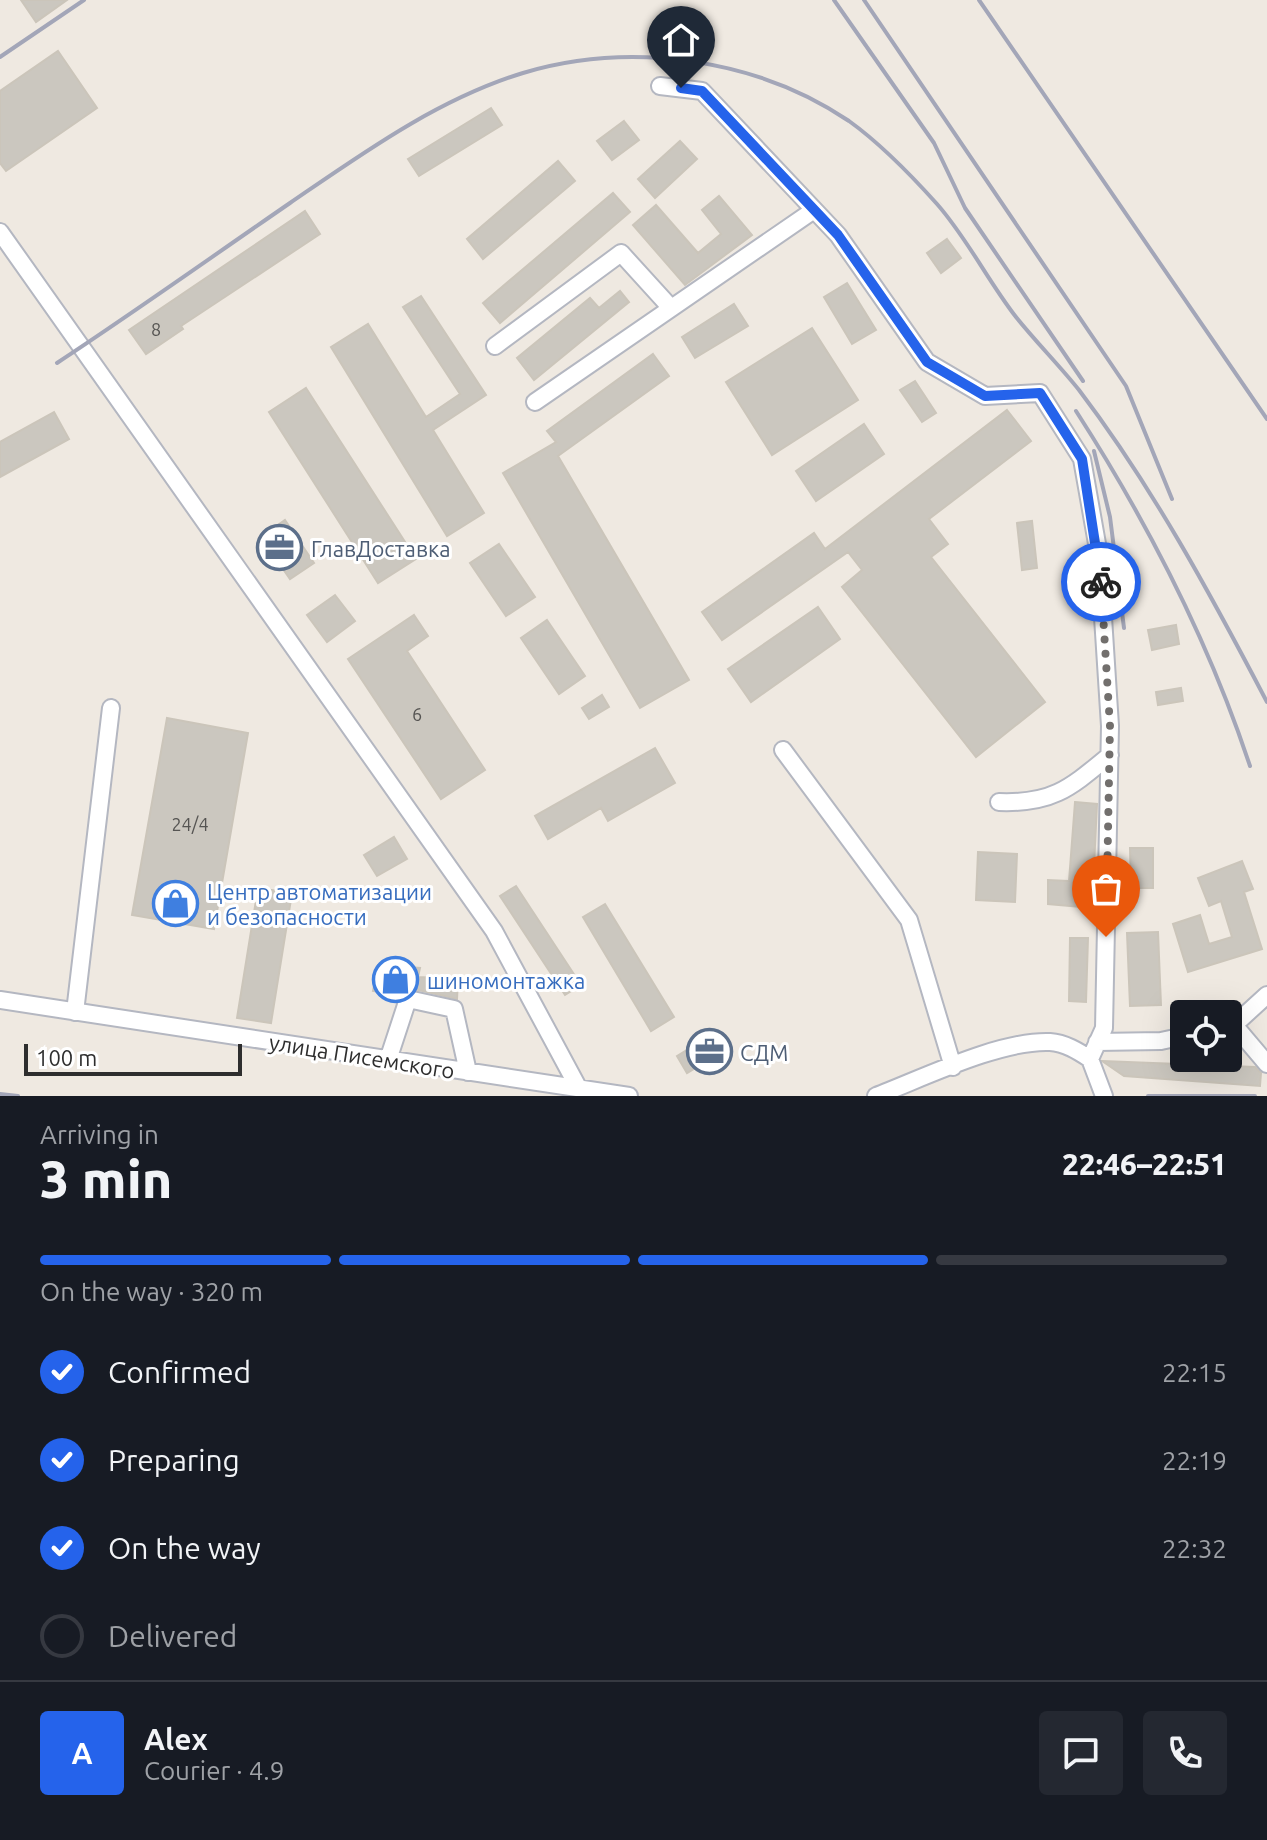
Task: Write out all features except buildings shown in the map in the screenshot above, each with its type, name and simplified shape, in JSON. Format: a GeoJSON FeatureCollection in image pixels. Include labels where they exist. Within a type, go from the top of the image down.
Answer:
{"type":"FeatureCollection","features":[{"type":"Feature","properties":{"kind":"street"},"geometry":{"type":"LineString","coordinates":[[660,86],[702,91],[838,235],[927,362],[985,396],[1040,393],[1082,459],[1099,555],[1110,755],[1104,1028],[1090,1059]]}},
{"type":"Feature","properties":{"kind":"street"},"geometry":{"type":"LineString","coordinates":[[535,402],[814,210]]}},
{"type":"Feature","properties":{"kind":"street"},"geometry":{"type":"LineString","coordinates":[[0,232],[494,931],[579,1089]]}},
{"type":"Feature","properties":{"kind":"street"},"geometry":{"type":"LineString","coordinates":[[495,346],[621,253],[671,308]]}},
{"type":"Feature","properties":{"kind":"street"},"geometry":{"type":"LineString","coordinates":[[75,1012],[111,708]]}},
{"type":"Feature","properties":{"kind":"street"},"geometry":{"type":"LineString","coordinates":[[783,750],[909,920],[953,1067]]}},
{"type":"Feature","properties":{"kind":"street"},"geometry":{"type":"LineString","coordinates":[[999,802],[1030,803],[1065,792],[1110,755]]}},
{"type":"Feature","properties":{"kind":"street"},"geometry":{"type":"LineString","coordinates":[[1242,1016],[1267,995]]}},
{"type":"Feature","properties":{"kind":"street"},"geometry":{"type":"LineString","coordinates":[[388,1060],[408,999],[454,1009],[468,1072]]}},
{"type":"Feature","properties":{"kind":"street","name":"улица Писемского"},"geometry":{"type":"LineString","coordinates":[[0,1000],[629,1096]]}},
{"type":"Feature","properties":{"kind":"street"},"geometry":{"type":"LineString","coordinates":[[1242,1037],[1267,1064]]}},
{"type":"Feature","properties":{"kind":"street"},"geometry":{"type":"LineString","coordinates":[[1097,1042],[1170,1039]]}},
{"type":"Feature","properties":{"kind":"street"},"geometry":{"type":"LineString","coordinates":[[876,1096],[993,1051],[1049,1042],[1072,1047],[1090,1059],[1104,1096]]}},
{"type":"Feature","properties":{"kind":"railway"},"geometry":{"type":"LineString","coordinates":[[0,57],[84,0]]}},
{"type":"Feature","properties":{"kind":"railway"},"geometry":{"type":"LineString","coordinates":[[834,0],[934,143],[965,208],[1083,381]]}},
{"type":"Feature","properties":{"kind":"railway"},"geometry":{"type":"LineString","coordinates":[[864,0],[1126,386],[1172,499]]}},
{"type":"Feature","properties":{"kind":"railway"},"geometry":{"type":"LineString","coordinates":[[979,0],[1267,419]]}},
{"type":"Feature","properties":{"kind":"railway"},"geometry":{"type":"LineString","coordinates":[[57,363],[345,165],[461,97],[523,73],[564,63],[606,58],[691,61],[733,70],[774,82],[849,121],[895,160],[937,204],[1016,317],[1079,390],[1131,464],[1202,582],[1267,702]]}},
{"type":"Feature","properties":{"kind":"railway"},"geometry":{"type":"LineString","coordinates":[[1076,411],[1128,496],[1174,583],[1215,673],[1250,766]]}},
{"type":"Feature","properties":{"kind":"railway"},"geometry":{"type":"LineString","coordinates":[[1094,451],[1110,517],[1124,628]]}},
{"type":"Feature","properties":{"kind":"railway"},"geometry":{"type":"LineString","coordinates":[[0,1094],[18,1096]]}},
{"type":"Feature","properties":{"kind":"railway"},"geometry":{"type":"LineString","coordinates":[[1148,1096],[1255,1096]]}},
{"type":"Feature","properties":{"kind":"way so far"},"geometry":{"type":"LineString","coordinates":[[1101,582],[1110,726],[1106,937]]}},
{"type":"Feature","properties":{"kind":"place","name":"ГлавДоставка"},"geometry":{"type":"Point","coordinates":[280,548]}},
{"type":"Feature","properties":{"kind":"place","name":"Центр автоматизации и безопасности"},"geometry":{"type":"Point","coordinates":[176,904]}},
{"type":"Feature","properties":{"kind":"place","name":"шиномонтажка"},"geometry":{"type":"Point","coordinates":[396,980]}},
{"type":"Feature","properties":{"kind":"place","name":"СДМ"},"geometry":{"type":"Point","coordinates":[709,1052]}},
{"type":"Feature","properties":{"kind":"route"},"geometry":{"type":"LineString","coordinates":[[681,88],[702,91],[838,235],[927,362],[985,396],[1040,393],[1082,459],[1101,582]]}}]}
